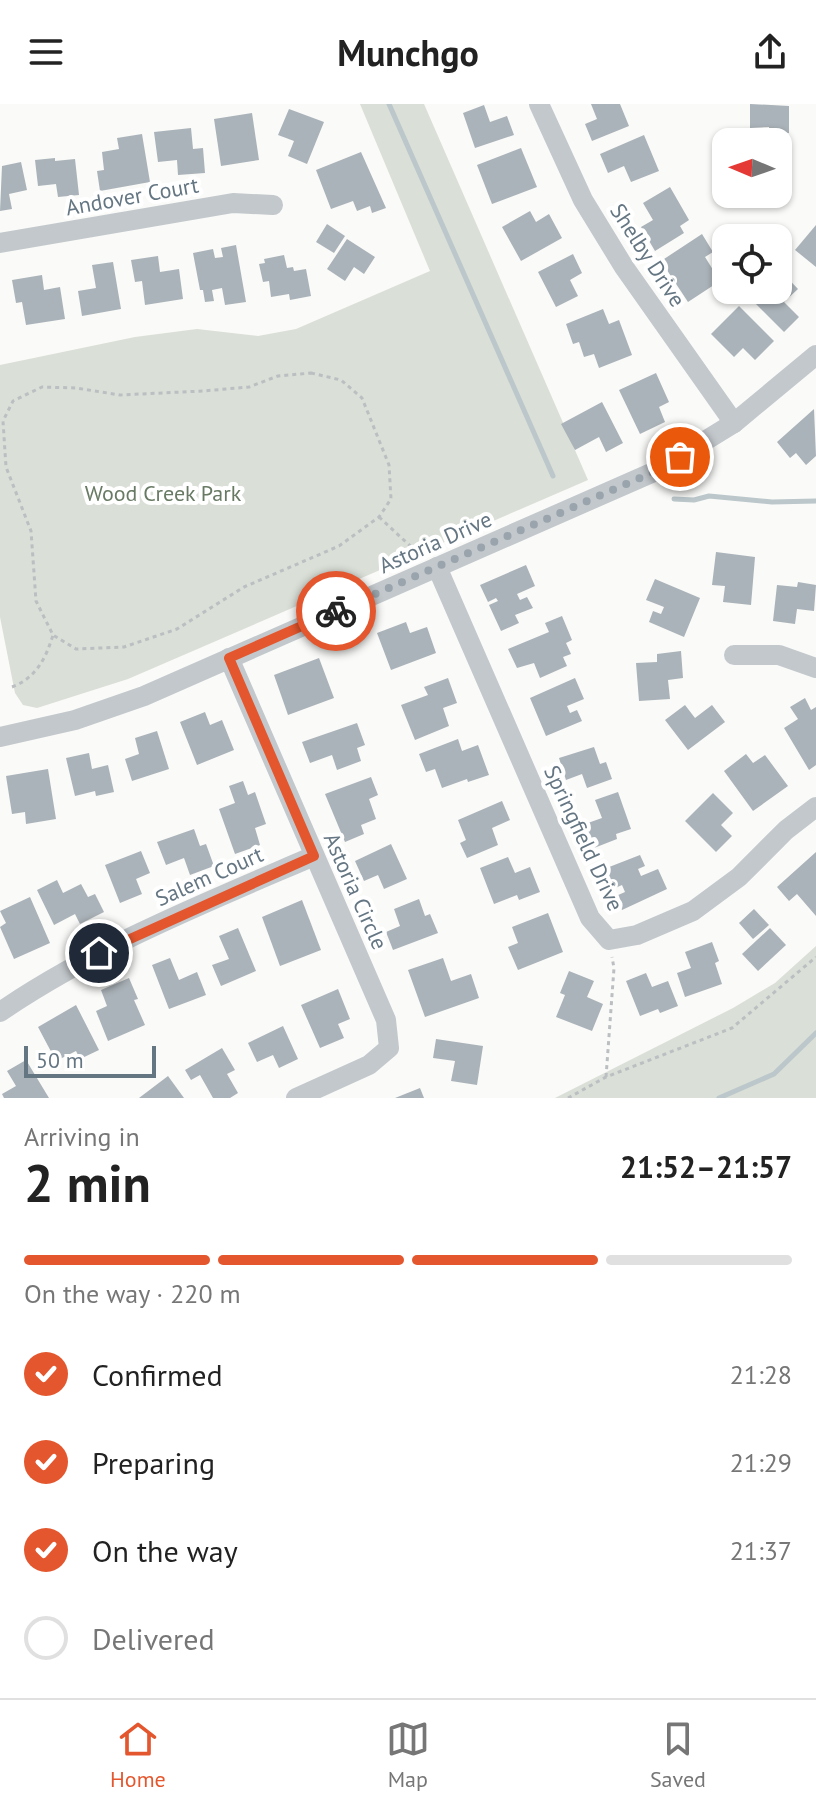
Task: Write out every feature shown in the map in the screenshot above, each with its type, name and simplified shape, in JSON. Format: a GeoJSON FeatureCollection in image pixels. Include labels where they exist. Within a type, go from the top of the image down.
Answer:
{"type":"FeatureCollection","features":[{"type":"Feature","properties":{"kind":"street","name":"Shelby Drive"},"geometry":{"type":"LineString","coordinates":[[539,104],[591,213],[624,267],[734,423]]}},
{"type":"Feature","properties":{"kind":"street","name":"Andover Court"},"geometry":{"type":"LineString","coordinates":[[0,243],[233,203],[273,205]]}},
{"type":"Feature","properties":{"kind":"street","name":"Astoria Drive"},"geometry":{"type":"LineString","coordinates":[[1,733],[75,720],[144,696],[429,561],[656,471],[734,423],[816,355]]}},
{"type":"Feature","properties":{"kind":"street","name":"Springfield Drive"},"geometry":{"type":"LineString","coordinates":[[429,561],[590,918],[609,940],[637,935],[693,911],[739,877],[786,830],[816,807]]}},
{"type":"Feature","properties":{"kind":"street"},"geometry":{"type":"LineString","coordinates":[[734,655],[779,655],[816,668]]}},
{"type":"Feature","properties":{"kind":"street","name":"Astoria Circle"},"geometry":{"type":"LineString","coordinates":[[229,658],[386,1020],[389,1048],[369,1065],[296,1098]]}},
{"type":"Feature","properties":{"kind":"street","name":"Salem Court"},"geometry":{"type":"LineString","coordinates":[[0,1012],[118,943],[314,856]]}},
{"type":"Feature","properties":{"kind":"path"},"geometry":{"type":"LineString","coordinates":[[311,373],[341,380],[362,398],[389,465],[391,499],[379,517],[339,546],[244,587],[177,629],[124,647],[76,649],[53,635],[36,601],[31,531],[6,467],[2,421],[13,401],[42,387],[76,388],[120,395],[249,387],[278,376],[311,373]]}},
{"type":"Feature","properties":{"kind":"path"},"geometry":{"type":"LineString","coordinates":[[379,517],[429,561]]}},
{"type":"Feature","properties":{"kind":"path"},"geometry":{"type":"LineString","coordinates":[[12,687],[35,672],[47,654],[53,635]]}},
{"type":"Feature","properties":{"kind":"path"},"geometry":{"type":"LineString","coordinates":[[606,1077],[614,968],[609,940]]}},
{"type":"Feature","properties":{"kind":"path"},"geometry":{"type":"LineString","coordinates":[[568,1098],[606,1077],[732,1028],[816,957]]}},
{"type":"Feature","properties":{"kind":"green space","name":"Wood Creek Park"},"geometry":{"type":"Polygon","coordinates":[[[360,104],[424,104],[588,480],[128,679],[37,708],[23,705],[15,693],[0,617],[0,365],[135,337],[197,329],[258,336],[296,329],[430,271],[360,104]]]}},
{"type":"Feature","properties":{"kind":"green space"},"geometry":{"type":"Polygon","coordinates":[[[816,946],[816,1098],[555,1098],[733,1008],[775,983],[816,946]]]}},
{"type":"Feature","properties":{"kind":"building"},"geometry":{"type":"Polygon","coordinates":[[[591,104],[620,104],[629,126],[592,141],[585,124],[597,119],[591,104]]]}},
{"type":"Feature","properties":{"kind":"building"},"geometry":{"type":"Polygon","coordinates":[[[750,104],[789,106],[789,128],[750,128],[750,104]]]}},
{"type":"Feature","properties":{"kind":"building"},"geometry":{"type":"Polygon","coordinates":[[[484,105],[490,122],[507,116],[514,135],[475,148],[463,113],[484,105]]]}},
{"type":"Feature","properties":{"kind":"building"},"geometry":{"type":"Polygon","coordinates":[[[289,109],[324,122],[307,164],[288,156],[294,141],[278,135],[289,109]]]}},
{"type":"Feature","properties":{"kind":"building"},"geometry":{"type":"Polygon","coordinates":[[[252,113],[259,160],[221,166],[214,119],[252,113]]]}},
{"type":"Feature","properties":{"kind":"building"},"geometry":{"type":"Polygon","coordinates":[[[191,128],[193,149],[203,148],[205,173],[178,175],[177,160],[158,162],[154,132],[191,128]]]}},
{"type":"Feature","properties":{"kind":"building"},"geometry":{"type":"Polygon","coordinates":[[[142,134],[150,182],[100,191],[97,171],[104,170],[102,152],[119,149],[117,138],[142,134]]]}},
{"type":"Feature","properties":{"kind":"building"},"geometry":{"type":"Polygon","coordinates":[[[644,135],[659,171],[631,182],[624,166],[608,173],[600,154],[644,135]]]}},
{"type":"Feature","properties":{"kind":"building"},"geometry":{"type":"Polygon","coordinates":[[[521,148],[537,187],[492,204],[477,165],[521,148]]]}},
{"type":"Feature","properties":{"kind":"building"},"geometry":{"type":"Polygon","coordinates":[[[361,152],[386,208],[372,213],[370,206],[357,211],[353,201],[331,209],[316,170],[361,152]]]}},
{"type":"Feature","properties":{"kind":"building"},"geometry":{"type":"Polygon","coordinates":[[[55,158],[55,161],[75,159],[79,195],[58,197],[56,184],[38,186],[35,160],[55,158]]]}},
{"type":"Feature","properties":{"kind":"building"},"geometry":{"type":"Polygon","coordinates":[[[21,162],[27,190],[9,194],[12,209],[0,211],[2,166],[21,162]]]}},
{"type":"Feature","properties":{"kind":"building"},"geometry":{"type":"Polygon","coordinates":[[[670,187],[689,220],[680,226],[684,233],[655,251],[641,227],[653,220],[643,203],[670,187]]]}},
{"type":"Feature","properties":{"kind":"building"},"geometry":{"type":"Polygon","coordinates":[[[530,211],[536,222],[549,214],[562,238],[521,261],[502,227],[530,211]]]}},
{"type":"Feature","properties":{"kind":"building"},"geometry":{"type":"Polygon","coordinates":[[[327,224],[345,236],[334,253],[316,242],[327,224]]]}},
{"type":"Feature","properties":{"kind":"building"},"geometry":{"type":"Polygon","coordinates":[[[816,225],[816,267],[795,250],[816,225]]]}},
{"type":"Feature","properties":{"kind":"building"},"geometry":{"type":"Polygon","coordinates":[[[702,234],[712,250],[705,257],[712,268],[712,286],[688,302],[661,261],[702,234]]]}},
{"type":"Feature","properties":{"kind":"building"},"geometry":{"type":"Polygon","coordinates":[[[347,239],[375,257],[364,274],[354,267],[345,281],[327,269],[347,239]]]}},
{"type":"Feature","properties":{"kind":"building"},"geometry":{"type":"Polygon","coordinates":[[[236,245],[246,302],[225,305],[222,288],[212,290],[214,301],[205,302],[193,253],[213,249],[215,258],[223,257],[221,248],[236,245]]]}},
{"type":"Feature","properties":{"kind":"building"},"geometry":{"type":"Polygon","coordinates":[[[573,254],[582,273],[570,280],[578,296],[556,307],[538,272],[573,254]]]}},
{"type":"Feature","properties":{"kind":"building"},"geometry":{"type":"Polygon","coordinates":[[[284,255],[287,268],[293,267],[294,271],[306,269],[311,296],[290,300],[289,294],[271,297],[269,281],[263,282],[259,264],[265,263],[264,259],[284,255]]]}},
{"type":"Feature","properties":{"kind":"building"},"geometry":{"type":"Polygon","coordinates":[[[158,256],[160,272],[179,269],[183,299],[145,305],[142,281],[135,282],[131,260],[158,256]]]}},
{"type":"Feature","properties":{"kind":"building"},"geometry":{"type":"Polygon","coordinates":[[[113,262],[121,309],[82,316],[78,291],[96,288],[92,265],[113,262]]]}},
{"type":"Feature","properties":{"kind":"building"},"geometry":{"type":"Polygon","coordinates":[[[42,275],[44,290],[60,287],[65,319],[26,325],[22,302],[16,303],[12,280],[42,275]]]}},
{"type":"Feature","properties":{"kind":"building"},"geometry":{"type":"Polygon","coordinates":[[[756,304],[786,304],[799,317],[784,332],[756,304]]]}},
{"type":"Feature","properties":{"kind":"building"},"geometry":{"type":"Polygon","coordinates":[[[739,306],[774,341],[755,360],[743,348],[734,357],[711,334],[739,306]]]}},
{"type":"Feature","properties":{"kind":"building"},"geometry":{"type":"Polygon","coordinates":[[[603,309],[609,324],[619,320],[632,355],[599,368],[594,354],[584,357],[579,342],[573,344],[566,324],[603,309]]]}},
{"type":"Feature","properties":{"kind":"building"},"geometry":{"type":"Polygon","coordinates":[[[656,373],[669,402],[659,407],[665,422],[640,434],[619,390],[656,373]]]}},
{"type":"Feature","properties":{"kind":"building"},"geometry":{"type":"Polygon","coordinates":[[[602,402],[623,443],[606,452],[599,437],[575,450],[561,424],[602,402]]]}},
{"type":"Feature","properties":{"kind":"building"},"geometry":{"type":"Polygon","coordinates":[[[814,409],[816,456],[806,465],[796,453],[790,458],[777,442],[814,409]]]}},
{"type":"Feature","properties":{"kind":"building"},"geometry":{"type":"Polygon","coordinates":[[[716,552],[755,557],[751,605],[723,602],[725,586],[712,585],[716,552]]]}},
{"type":"Feature","properties":{"kind":"building"},"geometry":{"type":"Polygon","coordinates":[[[526,565],[535,586],[517,594],[520,600],[527,597],[533,608],[515,615],[519,623],[501,631],[489,605],[498,601],[496,598],[488,602],[480,585],[526,565]]]}},
{"type":"Feature","properties":{"kind":"building"},"geometry":{"type":"Polygon","coordinates":[[[655,579],[700,598],[684,637],[649,622],[653,611],[661,614],[664,607],[646,600],[655,579]]]}},
{"type":"Feature","properties":{"kind":"building"},"geometry":{"type":"Polygon","coordinates":[[[798,582],[816,585],[814,611],[797,609],[795,624],[773,621],[777,585],[797,587],[798,582]]]}},
{"type":"Feature","properties":{"kind":"building"},"geometry":{"type":"Polygon","coordinates":[[[562,616],[572,640],[566,643],[571,654],[563,657],[567,666],[540,678],[534,663],[517,668],[508,649],[549,632],[545,623],[562,616]]]}},
{"type":"Feature","properties":{"kind":"building"},"geometry":{"type":"Polygon","coordinates":[[[406,622],[410,633],[427,627],[436,653],[391,670],[377,633],[406,622]]]}},
{"type":"Feature","properties":{"kind":"building"},"geometry":{"type":"Polygon","coordinates":[[[681,651],[683,678],[668,680],[670,699],[639,701],[636,663],[657,662],[657,654],[681,651]]]}},
{"type":"Feature","properties":{"kind":"building"},"geometry":{"type":"Polygon","coordinates":[[[319,658],[334,698],[288,715],[274,675],[319,658]]]}},
{"type":"Feature","properties":{"kind":"building"},"geometry":{"type":"Polygon","coordinates":[[[448,678],[457,703],[443,708],[449,726],[415,740],[401,705],[428,695],[424,687],[448,678]]]}},
{"type":"Feature","properties":{"kind":"building"},"geometry":{"type":"Polygon","coordinates":[[[575,678],[584,699],[567,706],[570,713],[577,710],[582,721],[546,736],[530,698],[575,678]]]}},
{"type":"Feature","properties":{"kind":"building"},"geometry":{"type":"Polygon","coordinates":[[[805,698],[811,710],[816,707],[816,765],[809,770],[784,728],[798,719],[790,707],[805,698]]]}},
{"type":"Feature","properties":{"kind":"building"},"geometry":{"type":"Polygon","coordinates":[[[685,705],[695,718],[712,705],[725,722],[688,750],[665,720],[685,705]]]}},
{"type":"Feature","properties":{"kind":"building"},"geometry":{"type":"Polygon","coordinates":[[[205,712],[210,725],[222,720],[234,750],[197,765],[180,722],[205,712]]]}},
{"type":"Feature","properties":{"kind":"building"},"geometry":{"type":"Polygon","coordinates":[[[357,723],[365,745],[357,748],[361,761],[337,770],[332,755],[310,763],[302,742],[357,723]]]}},
{"type":"Feature","properties":{"kind":"building"},"geometry":{"type":"Polygon","coordinates":[[[157,731],[169,769],[132,781],[125,759],[139,754],[135,738],[157,731]]]}},
{"type":"Feature","properties":{"kind":"building"},"geometry":{"type":"Polygon","coordinates":[[[458,739],[462,751],[478,745],[489,775],[442,788],[435,769],[426,772],[419,754],[458,739]]]}},
{"type":"Feature","properties":{"kind":"building"},"geometry":{"type":"Polygon","coordinates":[[[594,747],[600,764],[606,762],[612,779],[587,788],[582,774],[566,780],[559,758],[594,747]]]}},
{"type":"Feature","properties":{"kind":"building"},"geometry":{"type":"Polygon","coordinates":[[[89,753],[92,769],[108,765],[114,792],[96,796],[95,791],[75,796],[66,758],[89,753]]]}},
{"type":"Feature","properties":{"kind":"building"},"geometry":{"type":"Polygon","coordinates":[[[746,754],[753,763],[765,755],[788,786],[753,811],[724,771],[746,754]]]}},
{"type":"Feature","properties":{"kind":"building"},"geometry":{"type":"Polygon","coordinates":[[[48,769],[56,819],[26,824],[25,812],[12,814],[6,776],[48,769]]]}},
{"type":"Feature","properties":{"kind":"building"},"geometry":{"type":"Polygon","coordinates":[[[371,777],[378,795],[369,799],[376,819],[361,825],[364,834],[345,842],[325,794],[371,777]]]}},
{"type":"Feature","properties":{"kind":"building"},"geometry":{"type":"Polygon","coordinates":[[[243,781],[248,795],[255,792],[266,824],[255,828],[260,845],[235,854],[219,809],[235,803],[229,786],[243,781]]]}},
{"type":"Feature","properties":{"kind":"building"},"geometry":{"type":"Polygon","coordinates":[[[618,792],[631,829],[616,834],[617,839],[594,848],[585,824],[602,818],[595,800],[618,792]]]}},
{"type":"Feature","properties":{"kind":"building"},"geometry":{"type":"Polygon","coordinates":[[[713,793],[733,813],[721,825],[732,836],[716,852],[685,821],[713,793]]]}},
{"type":"Feature","properties":{"kind":"building"},"geometry":{"type":"Polygon","coordinates":[[[502,801],[510,820],[492,828],[498,845],[467,858],[460,843],[466,840],[458,820],[502,801]]]}},
{"type":"Feature","properties":{"kind":"building"},"geometry":{"type":"Polygon","coordinates":[[[194,829],[200,846],[206,844],[214,866],[190,875],[184,858],[166,865],[157,842],[194,829]]]}},
{"type":"Feature","properties":{"kind":"building"},"geometry":{"type":"Polygon","coordinates":[[[391,844],[407,879],[384,889],[378,875],[364,881],[355,861],[391,844]]]}},
{"type":"Feature","properties":{"kind":"building"},"geometry":{"type":"Polygon","coordinates":[[[141,851],[150,873],[136,879],[142,894],[120,903],[105,865],[141,851]]]}},
{"type":"Feature","properties":{"kind":"building"},"geometry":{"type":"Polygon","coordinates":[[[816,852],[816,916],[797,894],[789,901],[777,887],[816,852]]]}},
{"type":"Feature","properties":{"kind":"building"},"geometry":{"type":"Polygon","coordinates":[[[640,855],[645,866],[638,869],[641,876],[658,869],[667,889],[622,910],[616,896],[625,892],[622,885],[613,889],[604,869],[640,855]]]}},
{"type":"Feature","properties":{"kind":"building"},"geometry":{"type":"Polygon","coordinates":[[[508,857],[515,873],[530,867],[540,892],[519,900],[517,895],[494,904],[480,868],[508,857]]]}},
{"type":"Feature","properties":{"kind":"building"},"geometry":{"type":"Polygon","coordinates":[[[57,880],[63,893],[81,884],[88,897],[95,894],[104,912],[80,924],[75,914],[54,925],[37,890],[57,880]]]}},
{"type":"Feature","properties":{"kind":"building"},"geometry":{"type":"Polygon","coordinates":[[[30,897],[50,943],[14,959],[0,927],[6,923],[0,911],[30,897]]]}},
{"type":"Feature","properties":{"kind":"building"},"geometry":{"type":"Polygon","coordinates":[[[419,899],[425,916],[430,914],[438,933],[393,950],[386,932],[400,926],[394,909],[419,899]]]}},
{"type":"Feature","properties":{"kind":"building"},"geometry":{"type":"Polygon","coordinates":[[[302,900],[321,950],[280,966],[262,917],[302,900]]]}},
{"type":"Feature","properties":{"kind":"building"},"geometry":{"type":"Polygon","coordinates":[[[754,909],[769,925],[753,939],[739,923],[754,909]]]}},
{"type":"Feature","properties":{"kind":"building"},"geometry":{"type":"Polygon","coordinates":[[[548,913],[563,952],[518,970],[508,947],[518,943],[512,927],[548,913]]]}},
{"type":"Feature","properties":{"kind":"building"},"geometry":{"type":"Polygon","coordinates":[[[238,928],[256,971],[221,986],[212,965],[229,959],[219,936],[238,928]]]}},
{"type":"Feature","properties":{"kind":"building"},"geometry":{"type":"Polygon","coordinates":[[[770,928],[786,945],[758,971],[742,954],[770,928]]]}},
{"type":"Feature","properties":{"kind":"building"},"geometry":{"type":"Polygon","coordinates":[[[712,942],[719,961],[715,963],[722,984],[685,997],[677,973],[691,968],[685,952],[712,942]]]}},
{"type":"Feature","properties":{"kind":"building"},"geometry":{"type":"Polygon","coordinates":[[[170,958],[179,980],[197,972],[206,995],[169,1009],[152,965],[170,958]]]}},
{"type":"Feature","properties":{"kind":"building"},"geometry":{"type":"Polygon","coordinates":[[[443,958],[451,981],[471,974],[479,998],[425,1017],[408,970],[443,958]]]}},
{"type":"Feature","properties":{"kind":"building"},"geometry":{"type":"Polygon","coordinates":[[[569,971],[594,981],[587,997],[603,1004],[592,1031],[556,1017],[565,995],[560,993],[569,971]]]}},
{"type":"Feature","properties":{"kind":"building"},"geometry":{"type":"Polygon","coordinates":[[[646,973],[652,987],[668,981],[678,1006],[640,1016],[626,981],[646,973]]]}},
{"type":"Feature","properties":{"kind":"building"},"geometry":{"type":"Polygon","coordinates":[[[129,978],[145,1025],[108,1041],[96,1011],[107,1006],[101,990],[129,978]]]}},
{"type":"Feature","properties":{"kind":"building"},"geometry":{"type":"Polygon","coordinates":[[[338,989],[350,1019],[338,1024],[344,1038],[320,1048],[301,1005],[338,989]]]}},
{"type":"Feature","properties":{"kind":"building"},"geometry":{"type":"Polygon","coordinates":[[[76,1005],[99,1050],[80,1059],[76,1051],[56,1061],[38,1027],[76,1005]]]}},
{"type":"Feature","properties":{"kind":"building"},"geometry":{"type":"Polygon","coordinates":[[[283,1026],[298,1059],[279,1068],[273,1055],[257,1062],[248,1043],[283,1026]]]}},
{"type":"Feature","properties":{"kind":"building"},"geometry":{"type":"Polygon","coordinates":[[[436,1039],[483,1046],[477,1085],[451,1081],[455,1061],[433,1058],[436,1039]]]}},
{"type":"Feature","properties":{"kind":"building"},"geometry":{"type":"Polygon","coordinates":[[[222,1048],[235,1070],[227,1074],[238,1093],[230,1098],[213,1098],[200,1075],[191,1080],[185,1070],[222,1048]]]}},
{"type":"Feature","properties":{"kind":"building"},"geometry":{"type":"Polygon","coordinates":[[[26,1060],[49,1098],[4,1098],[2,1094],[16,1086],[7,1071],[26,1060]]]}},
{"type":"Feature","properties":{"kind":"building"},"geometry":{"type":"Polygon","coordinates":[[[168,1076],[184,1098],[139,1098],[168,1076]]]}},
{"type":"Feature","properties":{"kind":"building"},"geometry":{"type":"Polygon","coordinates":[[[420,1088],[424,1098],[395,1098],[420,1088]]]}},
{"type":"Feature","properties":{"kind":"waterway"},"geometry":{"type":"LineString","coordinates":[[389,104],[553,476]]}},
{"type":"Feature","properties":{"kind":"waterway"},"geometry":{"type":"LineString","coordinates":[[674,499],[694,500],[709,496],[772,502],[816,501]]}},
{"type":"Feature","properties":{"kind":"waterway"},"geometry":{"type":"LineString","coordinates":[[719,1098],[774,1074],[816,1033]]}},
{"type":"Feature","properties":{"kind":"way so far"},"geometry":{"type":"LineString","coordinates":[[336,611],[656,471],[680,457]]}},
{"type":"Feature","properties":{"kind":"route"},"geometry":{"type":"LineString","coordinates":[[99,953],[314,856],[229,658],[336,611]]}}]}
